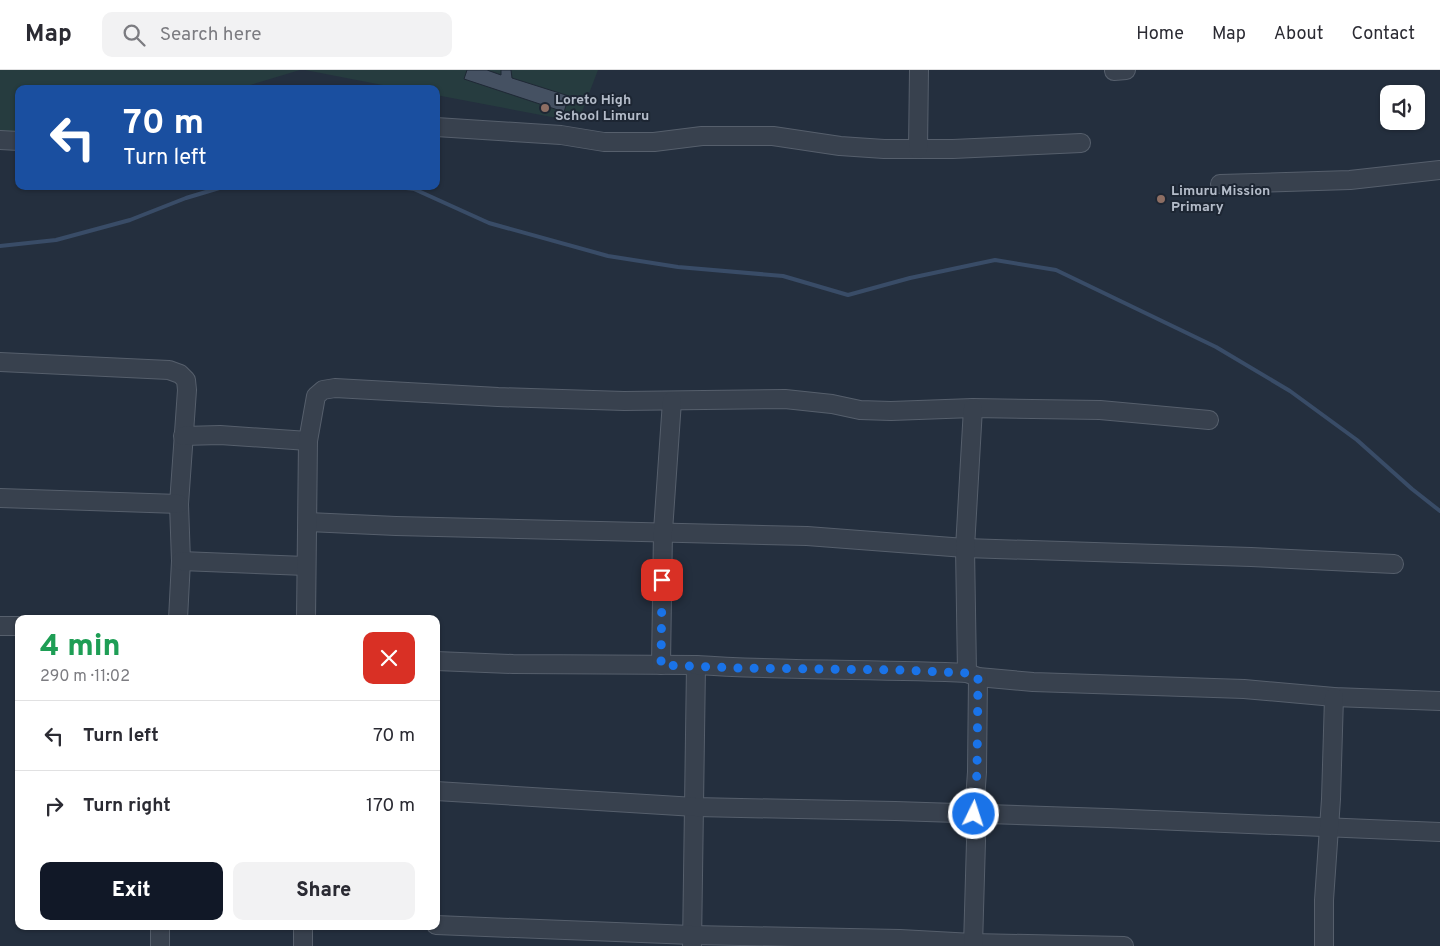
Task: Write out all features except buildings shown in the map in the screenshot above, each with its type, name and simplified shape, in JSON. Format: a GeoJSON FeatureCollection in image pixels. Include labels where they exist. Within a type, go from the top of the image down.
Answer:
{"type":"FeatureCollection","features":[{"type":"Feature","properties":{"kind":"street"},"geometry":{"type":"LineString","coordinates":[[918,149],[919,70]]}},
{"type":"Feature","properties":{"kind":"street"},"geometry":{"type":"LineString","coordinates":[[440,127],[561,135],[604,142],[654,142],[702,136],[773,136],[840,146],[884,149],[1081,143]]}},
{"type":"Feature","properties":{"kind":"street"},"geometry":{"type":"LineString","coordinates":[[0,140],[15,141]]}},
{"type":"Feature","properties":{"kind":"street"},"geometry":{"type":"LineString","coordinates":[[1220,184],[1350,180],[1440,170]]}},
{"type":"Feature","properties":{"kind":"street"},"geometry":{"type":"LineString","coordinates":[[0,362],[169,370],[180,374],[186,380],[179,504],[181,561],[178,615]]}},
{"type":"Feature","properties":{"kind":"street"},"geometry":{"type":"LineString","coordinates":[[306,615],[308,441],[316,396],[323,390],[335,388],[498,397],[672,401],[785,399],[832,404],[860,410],[891,411],[973,408],[1100,410],[1209,420]]}},
{"type":"Feature","properties":{"kind":"street"},"geometry":{"type":"LineString","coordinates":[[661,665],[663,531],[672,401]]}},
{"type":"Feature","properties":{"kind":"street"},"geometry":{"type":"LineString","coordinates":[[973,408],[965,548],[977,772],[974,814],[976,841],[973,944]]}},
{"type":"Feature","properties":{"kind":"street"},"geometry":{"type":"LineString","coordinates":[[183,436],[220,435],[308,441]]}},
{"type":"Feature","properties":{"kind":"street"},"geometry":{"type":"LineString","coordinates":[[0,498],[179,504]]}},
{"type":"Feature","properties":{"kind":"street"},"geometry":{"type":"LineString","coordinates":[[308,522],[396,526],[807,536],[965,548],[1251,557],[1394,564]]}},
{"type":"Feature","properties":{"kind":"street"},"geometry":{"type":"LineString","coordinates":[[181,561],[306,566]]}},
{"type":"Feature","properties":{"kind":"street"},"geometry":{"type":"LineString","coordinates":[[0,626],[15,626]]}},
{"type":"Feature","properties":{"kind":"street"},"geometry":{"type":"LineString","coordinates":[[440,661],[898,670],[1101,686],[1244,689],[1334,697],[1440,701]]}},
{"type":"Feature","properties":{"kind":"street"},"geometry":{"type":"LineString","coordinates":[[692,940],[696,665]]}},
{"type":"Feature","properties":{"kind":"street"},"geometry":{"type":"LineString","coordinates":[[1324,946],[1324,900],[1331,799],[1334,697]]}},
{"type":"Feature","properties":{"kind":"street"},"geometry":{"type":"LineString","coordinates":[[440,791],[694,807],[896,811],[1328,826],[1440,832]]}},
{"type":"Feature","properties":{"kind":"street"},"geometry":{"type":"LineString","coordinates":[[440,924],[692,940],[900,938],[973,944],[1124,946]]}},
{"type":"Feature","properties":{"kind":"street"},"geometry":{"type":"LineString","coordinates":[[160,930],[160,946]]}},
{"type":"Feature","properties":{"kind":"street"},"geometry":{"type":"LineString","coordinates":[[303,930],[303,946]]}},
{"type":"Feature","properties":{"kind":"green space"},"geometry":{"type":"Polygon","coordinates":[[[0,70],[300,70],[250,85],[15,85],[15,134],[0,132],[0,70]]]}},
{"type":"Feature","properties":{"kind":"green space","name":"Loreto High School Limuru"},"geometry":{"type":"Polygon","coordinates":[[[305,70],[598,70],[578,122],[440,96],[440,85],[382,85],[305,70]]]}},
{"type":"Feature","properties":{"kind":"waterway"},"geometry":{"type":"LineString","coordinates":[[0,246],[56,240],[130,220],[186,198],[213,190]]}},
{"type":"Feature","properties":{"kind":"waterway"},"geometry":{"type":"LineString","coordinates":[[416,190],[489,223],[608,256],[678,267],[783,276],[848,295],[910,278],[995,260],[1056,270],[1216,347],[1290,391],[1357,440],[1440,511]]}},
{"type":"Feature","properties":{"kind":"place","name":"Loreto High School Limuru"},"geometry":{"type":"Point","coordinates":[545,108]}},
{"type":"Feature","properties":{"kind":"place","name":"Limuru Mission Primary"},"geometry":{"type":"Point","coordinates":[1161,199]}},
{"type":"Feature","properties":{"kind":"route"},"geometry":{"type":"LineString","coordinates":[[662,580],[661,665],[898,670],[967,673],[978,677],[977,772],[974,814]]}}]}
